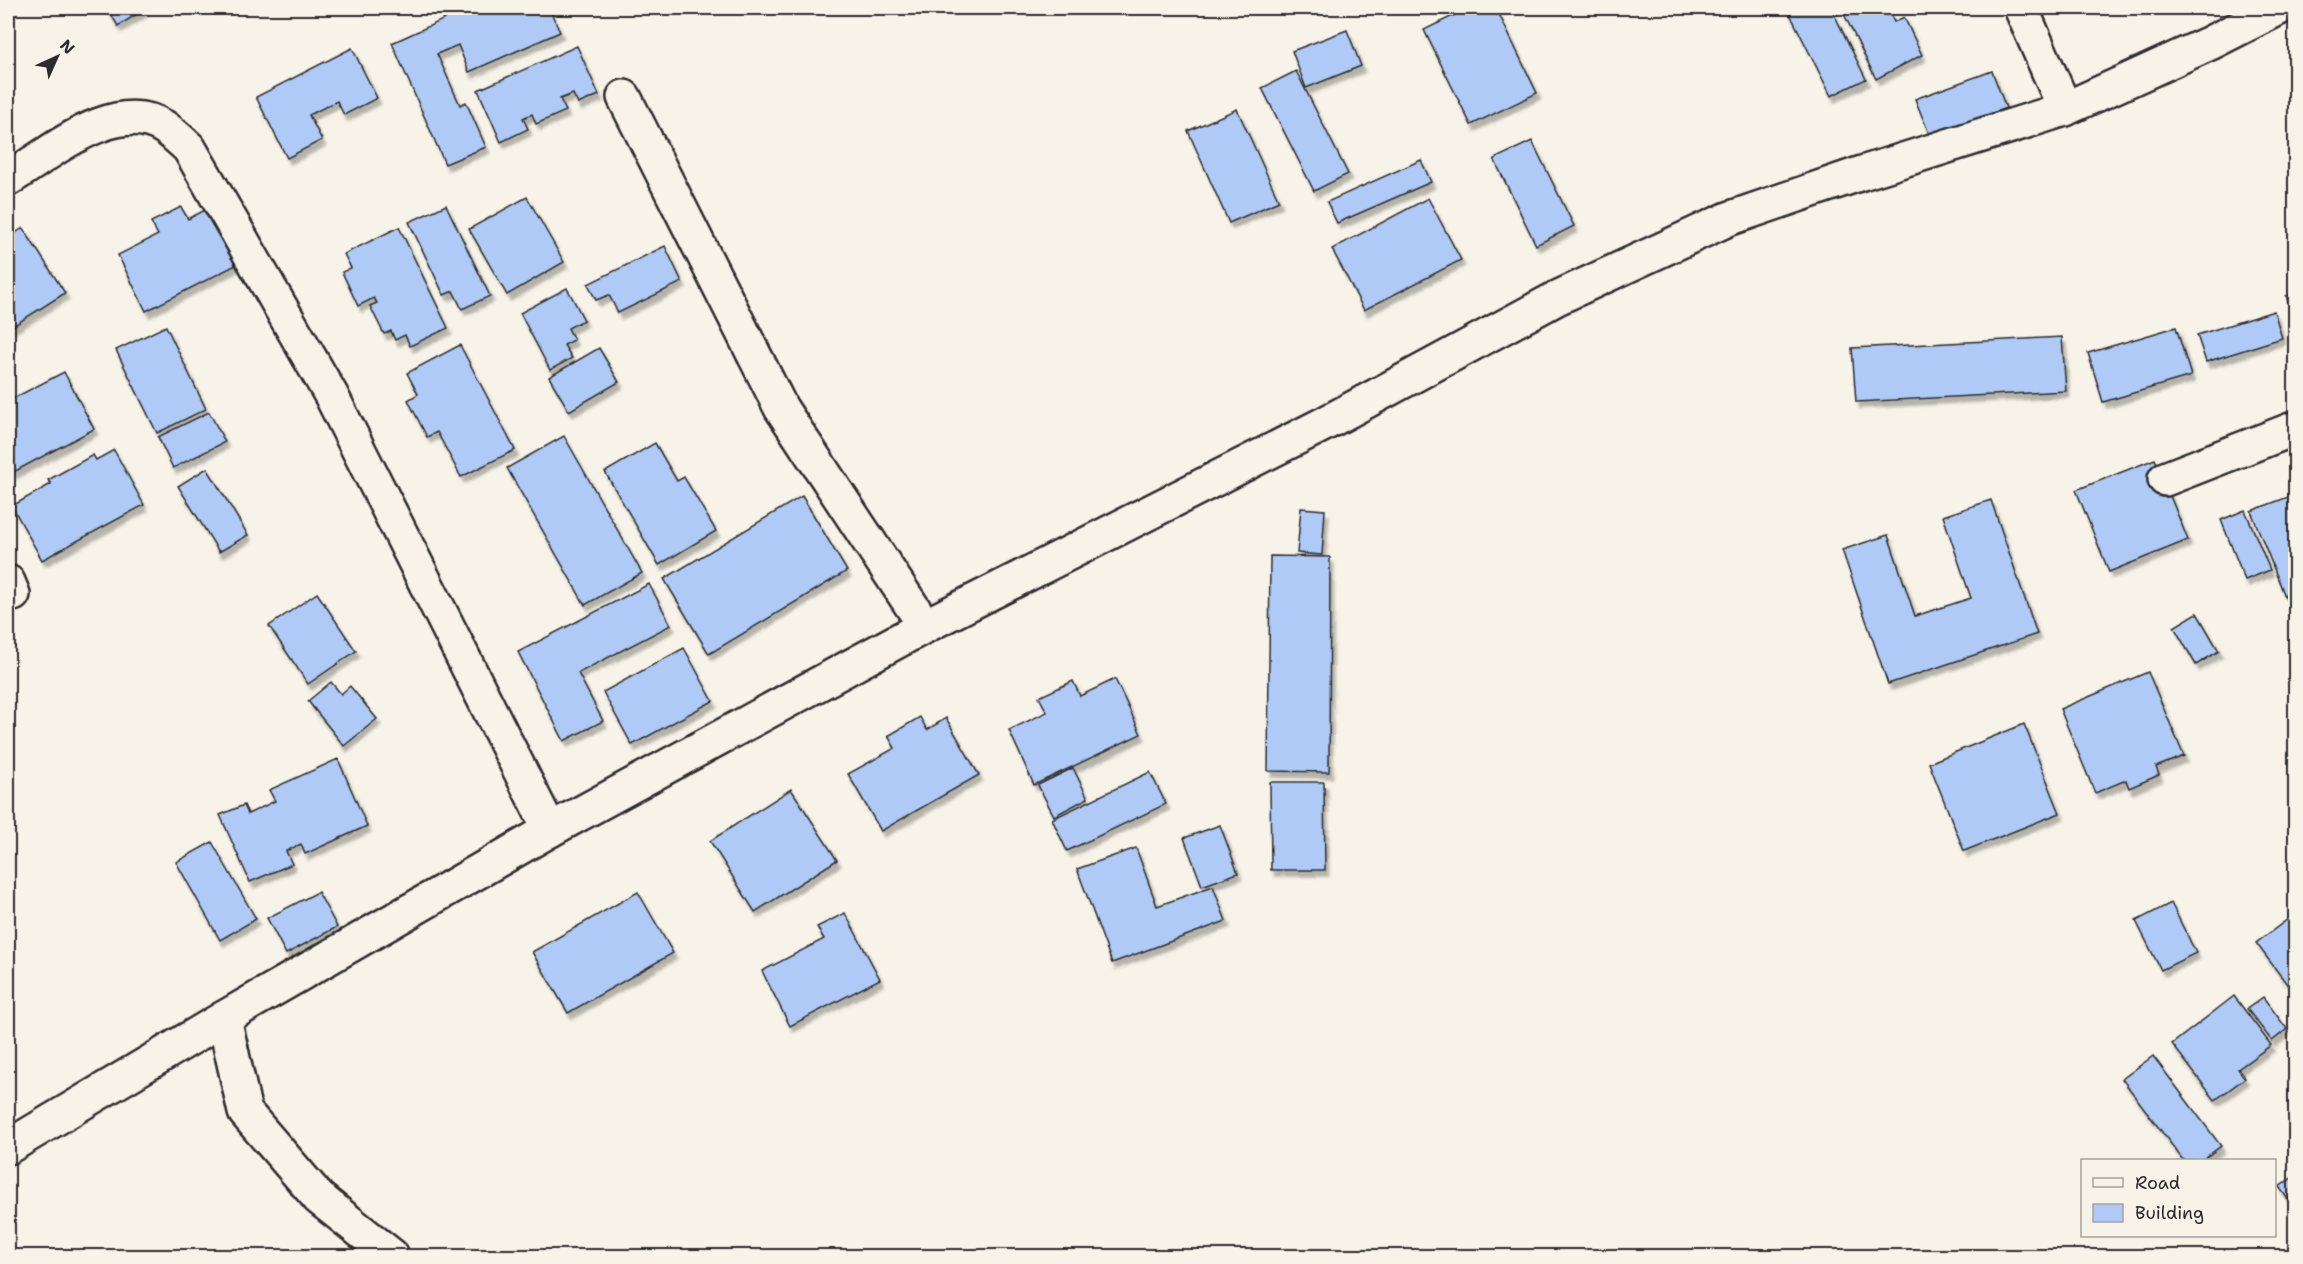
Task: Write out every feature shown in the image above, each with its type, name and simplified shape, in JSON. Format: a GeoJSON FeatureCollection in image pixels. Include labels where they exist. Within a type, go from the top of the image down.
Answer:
{"type":"FeatureCollection","features":[{"type":"Feature","properties":{"kind":"street"},"geometry":{"type":"LineString","coordinates":[[2021,8],[2065,109]]}},
{"type":"Feature","properties":{"kind":"street"},"geometry":{"type":"LineString","coordinates":[[8,1147],[224,1018],[550,830],[925,626],[1324,424],[1557,298],[1728,219],[1862,173],[2065,109],[2210,43],[2279,8]]}},
{"type":"Feature","properties":{"kind":"street"},"geometry":{"type":"LineString","coordinates":[[624,97],[782,408],[925,626]]}},
{"type":"Feature","properties":{"kind":"street"},"geometry":{"type":"LineString","coordinates":[[8,179],[88,128],[134,117],[163,126],[189,148],[331,395],[550,830]]}},
{"type":"Feature","properties":{"kind":"street"},"geometry":{"type":"LineString","coordinates":[[2165,479],[2295,428]]}},
{"type":"Feature","properties":{"kind":"street"},"geometry":{"type":"LineString","coordinates":[[224,1018],[245,1112],[319,1198],[392,1257]]}},
{"type":"Feature","properties":{"kind":"building"},"geometry":{"type":"Polygon","coordinates":[[[107,8],[147,8],[118,26],[107,8]]]}},
{"type":"Feature","properties":{"kind":"building"},"geometry":{"type":"Polygon","coordinates":[[[449,8],[549,8],[560,32],[469,72],[458,45],[437,54],[460,105],[466,102],[486,147],[445,164],[392,43],[445,19],[441,11],[449,8]]]}},
{"type":"Feature","properties":{"kind":"building"},"geometry":{"type":"Polygon","coordinates":[[[1469,8],[1496,8],[1537,93],[1471,125],[1424,30],[1469,8]]]}},
{"type":"Feature","properties":{"kind":"building"},"geometry":{"type":"Polygon","coordinates":[[[1787,8],[1831,8],[1866,79],[1831,96],[1787,8]]]}},
{"type":"Feature","properties":{"kind":"building"},"geometry":{"type":"Polygon","coordinates":[[[1841,8],[1887,8],[1894,22],[1904,17],[1922,55],[1876,79],[1841,8]]]}},
{"type":"Feature","properties":{"kind":"building"},"geometry":{"type":"Polygon","coordinates":[[[1347,30],[1361,66],[1306,88],[1292,51],[1347,30]]]}},
{"type":"Feature","properties":{"kind":"building"},"geometry":{"type":"Polygon","coordinates":[[[577,46],[599,95],[578,104],[573,94],[560,99],[566,111],[536,124],[532,114],[523,118],[528,129],[501,142],[478,90],[577,46]]]}},
{"type":"Feature","properties":{"kind":"building"},"geometry":{"type":"Polygon","coordinates":[[[352,48],[377,98],[344,115],[337,101],[309,115],[322,140],[287,158],[256,97],[352,48]]]}},
{"type":"Feature","properties":{"kind":"building"},"geometry":{"type":"Polygon","coordinates":[[[1296,71],[1348,174],[1314,191],[1262,88],[1296,71]]]}},
{"type":"Feature","properties":{"kind":"building"},"geometry":{"type":"Polygon","coordinates":[[[1992,71],[2006,108],[1930,136],[1915,99],[1992,71]]]}},
{"type":"Feature","properties":{"kind":"building"},"geometry":{"type":"Polygon","coordinates":[[[1237,109],[1279,201],[1229,223],[1188,131],[1237,109]]]}},
{"type":"Feature","properties":{"kind":"building"},"geometry":{"type":"Polygon","coordinates":[[[1532,141],[1574,226],[1536,245],[1494,159],[1532,141]]]}},
{"type":"Feature","properties":{"kind":"building"},"geometry":{"type":"Polygon","coordinates":[[[1421,160],[1431,182],[1337,223],[1327,202],[1421,160]]]}},
{"type":"Feature","properties":{"kind":"building"},"geometry":{"type":"Polygon","coordinates":[[[527,197],[564,262],[507,295],[469,229],[527,197]]]}},
{"type":"Feature","properties":{"kind":"building"},"geometry":{"type":"Polygon","coordinates":[[[1428,198],[1461,260],[1364,310],[1332,249],[1428,198]]]}},
{"type":"Feature","properties":{"kind":"building"},"geometry":{"type":"Polygon","coordinates":[[[446,205],[490,296],[462,309],[453,291],[444,295],[409,222],[446,205]]]}},
{"type":"Feature","properties":{"kind":"building"},"geometry":{"type":"Polygon","coordinates":[[[181,207],[188,219],[207,209],[236,265],[146,311],[118,255],[158,235],[151,222],[181,207]]]}},
{"type":"Feature","properties":{"kind":"building"},"geometry":{"type":"Polygon","coordinates":[[[399,227],[448,328],[410,346],[405,335],[395,340],[391,331],[384,334],[370,306],[377,303],[374,298],[358,306],[342,272],[351,268],[344,254],[399,227]]]}},
{"type":"Feature","properties":{"kind":"building"},"geometry":{"type":"Polygon","coordinates":[[[23,228],[65,293],[10,328],[8,324],[8,238],[23,228]]]}},
{"type":"Feature","properties":{"kind":"building"},"geometry":{"type":"Polygon","coordinates":[[[665,246],[682,282],[618,313],[609,295],[596,300],[588,284],[665,246]]]}},
{"type":"Feature","properties":{"kind":"building"},"geometry":{"type":"Polygon","coordinates":[[[567,288],[584,320],[568,328],[574,340],[564,345],[572,358],[550,370],[520,313],[567,288]]]}},
{"type":"Feature","properties":{"kind":"building"},"geometry":{"type":"Polygon","coordinates":[[[2296,293],[2296,325],[2286,296],[2296,293]]]}},
{"type":"Feature","properties":{"kind":"building"},"geometry":{"type":"Polygon","coordinates":[[[2274,311],[2282,338],[2206,362],[2197,335],[2274,311]]]}},
{"type":"Feature","properties":{"kind":"building"},"geometry":{"type":"Polygon","coordinates":[[[166,326],[206,409],[157,433],[116,350],[166,326]]]}},
{"type":"Feature","properties":{"kind":"building"},"geometry":{"type":"Polygon","coordinates":[[[2176,327],[2191,376],[2103,402],[2088,353],[2176,327]]]}},
{"type":"Feature","properties":{"kind":"building"},"geometry":{"type":"Polygon","coordinates":[[[2062,337],[2066,391],[1856,402],[1852,348],[2062,337]]]}},
{"type":"Feature","properties":{"kind":"building"},"geometry":{"type":"Polygon","coordinates":[[[460,345],[515,450],[461,477],[437,432],[427,437],[408,400],[418,394],[407,373],[460,345]]]}},
{"type":"Feature","properties":{"kind":"building"},"geometry":{"type":"Polygon","coordinates":[[[599,348],[619,382],[569,411],[549,377],[599,348]]]}},
{"type":"Feature","properties":{"kind":"building"},"geometry":{"type":"Polygon","coordinates":[[[64,372],[94,429],[8,475],[8,401],[64,372]]]}},
{"type":"Feature","properties":{"kind":"building"},"geometry":{"type":"Polygon","coordinates":[[[209,412],[225,442],[173,468],[158,437],[209,412]]]}},
{"type":"Feature","properties":{"kind":"building"},"geometry":{"type":"Polygon","coordinates":[[[564,436],[642,573],[585,605],[507,468],[564,436]]]}},
{"type":"Feature","properties":{"kind":"building"},"geometry":{"type":"Polygon","coordinates":[[[655,443],[677,481],[684,477],[716,531],[659,565],[605,472],[655,443]]]}},
{"type":"Feature","properties":{"kind":"building"},"geometry":{"type":"Polygon","coordinates":[[[114,450],[144,505],[42,560],[12,506],[51,484],[48,480],[93,455],[96,460],[114,450]]]}},
{"type":"Feature","properties":{"kind":"building"},"geometry":{"type":"Polygon","coordinates":[[[2155,459],[2188,540],[2109,572],[2076,490],[2155,459]]]}},
{"type":"Feature","properties":{"kind":"building"},"geometry":{"type":"Polygon","coordinates":[[[207,468],[248,535],[219,552],[178,486],[207,468]]]}},
{"type":"Feature","properties":{"kind":"building"},"geometry":{"type":"Polygon","coordinates":[[[2296,494],[2296,595],[2286,599],[2251,511],[2296,494]]]}},
{"type":"Feature","properties":{"kind":"building"},"geometry":{"type":"Polygon","coordinates":[[[802,496],[847,571],[709,654],[664,579],[802,496]]]}},
{"type":"Feature","properties":{"kind":"building"},"geometry":{"type":"Polygon","coordinates":[[[1991,500],[2037,634],[1888,684],[1842,550],[1888,535],[1915,616],[1971,598],[1943,516],[1991,500]]]}},
{"type":"Feature","properties":{"kind":"building"},"geometry":{"type":"Polygon","coordinates":[[[1301,508],[1325,510],[1322,555],[1297,553],[1301,508]]]}},
{"type":"Feature","properties":{"kind":"building"},"geometry":{"type":"Polygon","coordinates":[[[2245,510],[2270,570],[2245,580],[2221,520],[2245,510]]]}},
{"type":"Feature","properties":{"kind":"building"},"geometry":{"type":"Polygon","coordinates":[[[1270,556],[1330,557],[1329,772],[1268,771],[1270,556]]]}},
{"type":"Feature","properties":{"kind":"building"},"geometry":{"type":"Polygon","coordinates":[[[649,584],[671,625],[578,673],[603,721],[564,741],[518,652],[649,584]]]}},
{"type":"Feature","properties":{"kind":"building"},"geometry":{"type":"Polygon","coordinates":[[[317,593],[356,651],[308,684],[269,626],[317,593]]]}},
{"type":"Feature","properties":{"kind":"building"},"geometry":{"type":"Polygon","coordinates":[[[2197,613],[2219,651],[2196,665],[2174,627],[2197,613]]]}},
{"type":"Feature","properties":{"kind":"building"},"geometry":{"type":"Polygon","coordinates":[[[684,648],[713,701],[632,745],[603,692],[684,648]]]}},
{"type":"Feature","properties":{"kind":"building"},"geometry":{"type":"Polygon","coordinates":[[[2148,672],[2184,756],[2156,767],[2159,775],[2129,788],[2126,780],[2095,793],[2060,709],[2148,672]]]}},
{"type":"Feature","properties":{"kind":"building"},"geometry":{"type":"Polygon","coordinates":[[[1115,679],[1141,734],[1034,785],[1009,730],[1047,712],[1039,697],[1073,681],[1080,696],[1115,679]]]}},
{"type":"Feature","properties":{"kind":"building"},"geometry":{"type":"Polygon","coordinates":[[[331,682],[341,694],[350,686],[377,719],[344,746],[308,701],[331,682]]]}},
{"type":"Feature","properties":{"kind":"building"},"geometry":{"type":"Polygon","coordinates":[[[920,717],[927,730],[946,718],[979,775],[881,831],[848,774],[895,748],[888,736],[920,717]]]}},
{"type":"Feature","properties":{"kind":"building"},"geometry":{"type":"Polygon","coordinates":[[[2024,724],[2060,813],[1964,851],[1929,763],[2024,724]]]}},
{"type":"Feature","properties":{"kind":"building"},"geometry":{"type":"Polygon","coordinates":[[[338,759],[367,826],[305,854],[301,844],[286,851],[292,864],[250,882],[220,815],[244,805],[248,814],[275,801],[269,790],[338,759]]]}},
{"type":"Feature","properties":{"kind":"building"},"geometry":{"type":"Polygon","coordinates":[[[1073,768],[1088,798],[1054,816],[1038,785],[1073,768]]]}},
{"type":"Feature","properties":{"kind":"building"},"geometry":{"type":"Polygon","coordinates":[[[1150,772],[1166,804],[1067,851],[1052,819],[1150,772]]]}},
{"type":"Feature","properties":{"kind":"building"},"geometry":{"type":"Polygon","coordinates":[[[1270,782],[1324,782],[1325,870],[1271,870],[1270,782]]]}},
{"type":"Feature","properties":{"kind":"building"},"geometry":{"type":"Polygon","coordinates":[[[791,789],[837,860],[755,912],[710,841],[791,789]]]}},
{"type":"Feature","properties":{"kind":"building"},"geometry":{"type":"Polygon","coordinates":[[[1220,825],[1238,873],[1202,886],[1184,838],[1220,825]]]}},
{"type":"Feature","properties":{"kind":"building"},"geometry":{"type":"Polygon","coordinates":[[[212,842],[256,919],[220,940],[176,862],[212,842]]]}},
{"type":"Feature","properties":{"kind":"building"},"geometry":{"type":"Polygon","coordinates":[[[1136,848],[1157,906],[1213,886],[1226,921],[1112,963],[1077,869],[1136,848]]]}},
{"type":"Feature","properties":{"kind":"building"},"geometry":{"type":"Polygon","coordinates":[[[318,892],[337,927],[286,954],[267,918],[318,892]]]}},
{"type":"Feature","properties":{"kind":"building"},"geometry":{"type":"Polygon","coordinates":[[[638,892],[673,953],[568,1013],[532,952],[638,892]]]}},
{"type":"Feature","properties":{"kind":"building"},"geometry":{"type":"Polygon","coordinates":[[[2171,903],[2196,953],[2161,970],[2136,921],[2171,903]]]}},
{"type":"Feature","properties":{"kind":"building"},"geometry":{"type":"Polygon","coordinates":[[[845,913],[880,979],[790,1026],[762,971],[824,939],[817,927],[845,913]]]}},
{"type":"Feature","properties":{"kind":"building"},"geometry":{"type":"Polygon","coordinates":[[[2296,913],[2296,996],[2256,943],[2296,913]]]}},
{"type":"Feature","properties":{"kind":"building"},"geometry":{"type":"Polygon","coordinates":[[[2234,996],[2271,1045],[2238,1069],[2245,1078],[2215,1100],[2172,1044],[2234,996]]]}},
{"type":"Feature","properties":{"kind":"building"},"geometry":{"type":"Polygon","coordinates":[[[2263,997],[2287,1029],[2272,1041],[2247,1009],[2263,997]]]}},
{"type":"Feature","properties":{"kind":"building"},"geometry":{"type":"Polygon","coordinates":[[[2153,1056],[2221,1146],[2203,1159],[2182,1159],[2122,1079],[2153,1056]]]}},
{"type":"Feature","properties":{"kind":"building"},"geometry":{"type":"Polygon","coordinates":[[[2296,1175],[2296,1210],[2279,1187],[2296,1175]]]}}]}
